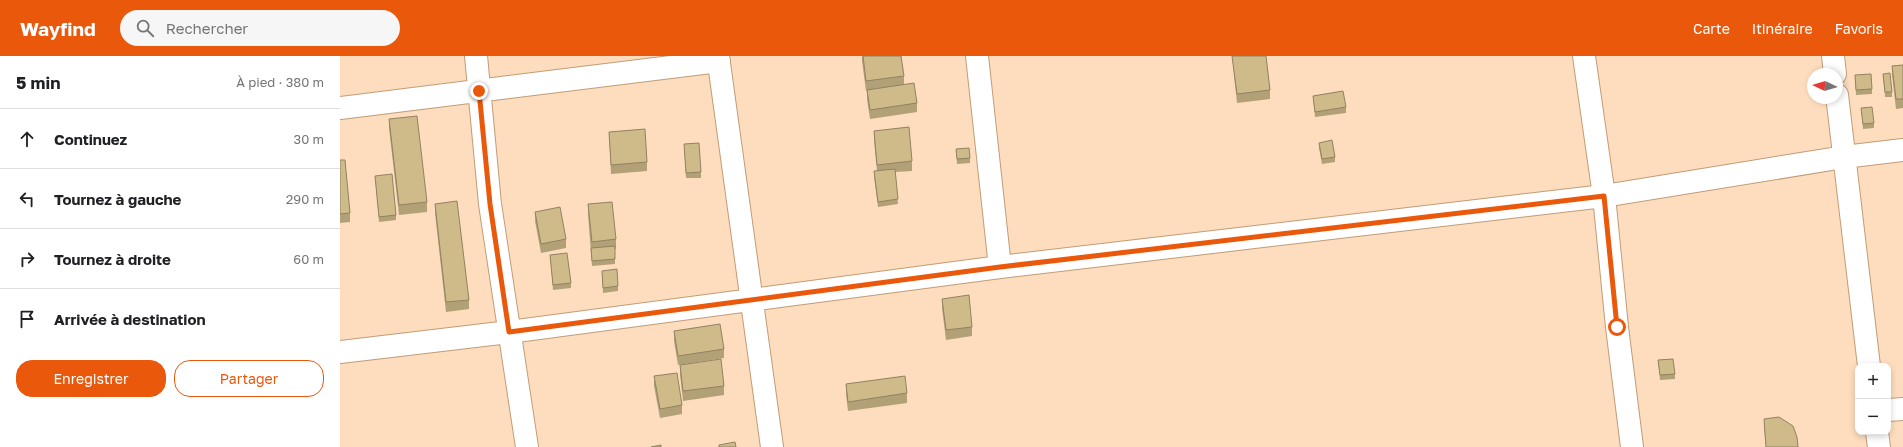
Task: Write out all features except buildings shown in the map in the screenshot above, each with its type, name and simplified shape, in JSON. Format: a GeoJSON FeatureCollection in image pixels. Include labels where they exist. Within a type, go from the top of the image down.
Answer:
{"type":"FeatureCollection","features":[{"type":"Feature","properties":{"kind":"street"},"geometry":{"type":"LineString","coordinates":[[476,56],[490,204],[527,447]]}},
{"type":"Feature","properties":{"kind":"street"},"geometry":{"type":"LineString","coordinates":[[977,56],[1000,267]]}},
{"type":"Feature","properties":{"kind":"street"},"geometry":{"type":"LineString","coordinates":[[1584,56],[1604,196],[1617,327],[1632,447]]}},
{"type":"Feature","properties":{"kind":"street"},"geometry":{"type":"LineString","coordinates":[[1833,56],[1834,68]]}},
{"type":"Feature","properties":{"kind":"street"},"geometry":{"type":"LineString","coordinates":[[340,108],[719,59],[772,447]]}},
{"type":"Feature","properties":{"kind":"street"},"geometry":{"type":"LineString","coordinates":[[1838,104],[1869,363]]}},
{"type":"Feature","properties":{"kind":"street"},"geometry":{"type":"LineString","coordinates":[[340,352],[509,332],[1000,267],[1604,196],[1844,157],[1903,150]]}},
{"type":"Feature","properties":{"kind":"street"},"geometry":{"type":"LineString","coordinates":[[1891,410],[1903,409]]}},
{"type":"Feature","properties":{"kind":"street"},"geometry":{"type":"LineString","coordinates":[[1877,435],[1879,447]]}},
{"type":"Feature","properties":{"kind":"route"},"geometry":{"type":"LineString","coordinates":[[479,91],[490,204],[509,332],[1000,267],[1604,196],[1617,327]]}}]}
